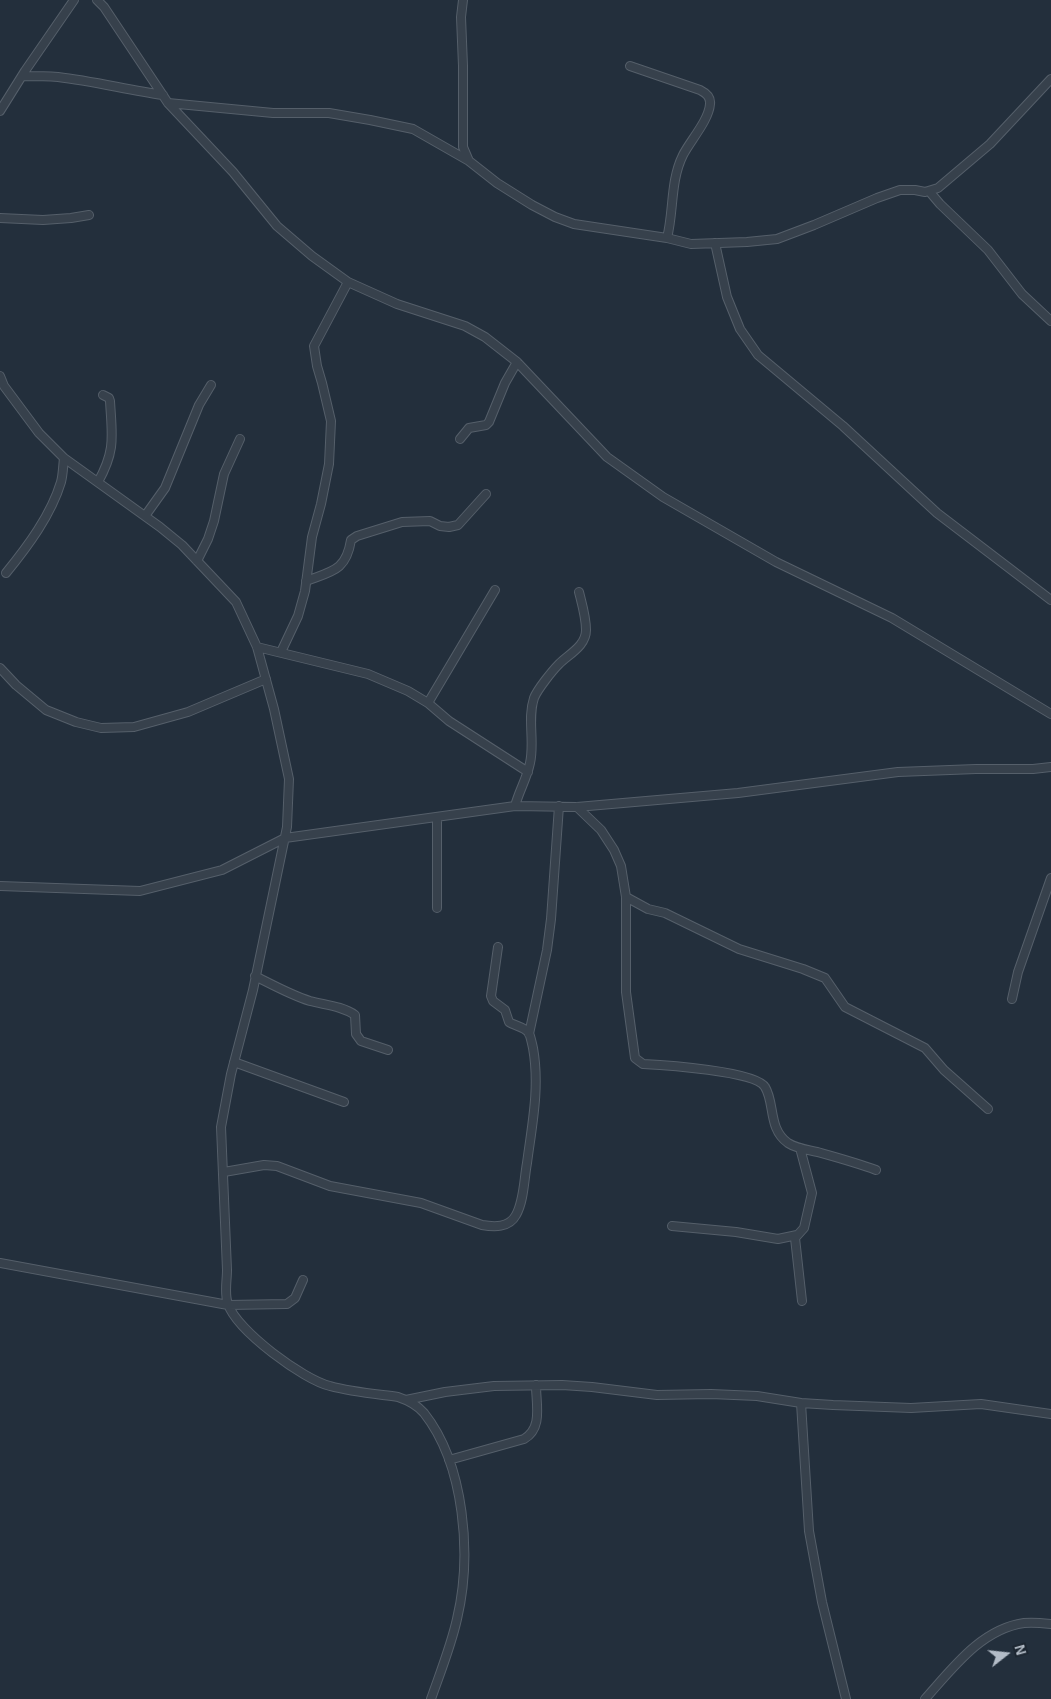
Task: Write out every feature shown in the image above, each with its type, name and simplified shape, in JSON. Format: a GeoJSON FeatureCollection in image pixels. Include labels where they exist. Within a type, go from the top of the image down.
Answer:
{"type":"FeatureCollection","features":[{"type":"Feature","properties":{"kind":"street"},"geometry":{"type":"LineString","coordinates":[[0,111],[74,0]]}},
{"type":"Feature","properties":{"kind":"street"},"geometry":{"type":"LineString","coordinates":[[97,0],[104,7],[168,103],[232,172],[277,226],[312,256],[348,282],[397,304],[465,326],[485,337],[516,362],[607,457],[663,497],[776,562],[892,618],[1051,714]]}},
{"type":"Feature","properties":{"kind":"street"},"geometry":{"type":"LineString","coordinates":[[463,0],[460,18],[463,66],[463,147],[469,161]]}},
{"type":"Feature","properties":{"kind":"street"},"geometry":{"type":"LineString","coordinates":[[630,66],[700,90],[707,94],[710,102],[708,111],[683,154],[676,171],[670,227],[667,238]]}},
{"type":"Feature","properties":{"kind":"street"},"geometry":{"type":"LineString","coordinates":[[22,76],[56,77],[87,81],[122,89],[163,95]]}},
{"type":"Feature","properties":{"kind":"street"},"geometry":{"type":"LineString","coordinates":[[168,103],[273,113],[329,114],[413,129],[469,161],[496,183],[556,217],[574,224],[667,238],[691,244],[777,239],[900,190],[930,191],[938,188],[966,162],[990,144],[1051,79]]}},
{"type":"Feature","properties":{"kind":"street"},"geometry":{"type":"LineString","coordinates":[[930,191],[940,204],[988,250],[1022,294],[1051,321]]}},
{"type":"Feature","properties":{"kind":"street"},"geometry":{"type":"LineString","coordinates":[[0,218],[59,219],[89,215]]}},
{"type":"Feature","properties":{"kind":"street"},"geometry":{"type":"LineString","coordinates":[[715,243],[727,297],[740,329],[758,355],[843,426],[937,513],[1051,600]]}},
{"type":"Feature","properties":{"kind":"street"},"geometry":{"type":"LineString","coordinates":[[281,652],[286,645],[298,616],[306,581],[312,537],[329,464],[331,421],[314,346],[348,282]]}},
{"type":"Feature","properties":{"kind":"street"},"geometry":{"type":"LineString","coordinates":[[460,439],[468,428],[486,425],[489,422],[516,362]]}},
{"type":"Feature","properties":{"kind":"street"},"geometry":{"type":"LineString","coordinates":[[0,376],[4,386],[39,432],[64,458],[182,544],[236,602],[257,646],[282,742],[289,780],[288,827],[221,1126],[228,1305],[252,1336],[302,1373],[329,1386],[398,1397],[406,1400],[423,1412],[438,1436],[458,1487],[462,1516],[463,1575],[457,1618],[431,1699]]}},
{"type":"Feature","properties":{"kind":"street"},"geometry":{"type":"LineString","coordinates":[[145,516],[165,488],[199,406],[211,385]]}},
{"type":"Feature","properties":{"kind":"street"},"geometry":{"type":"LineString","coordinates":[[98,482],[111,455],[112,443],[110,401],[109,398],[103,395]]}},
{"type":"Feature","properties":{"kind":"street"},"geometry":{"type":"LineString","coordinates":[[197,561],[208,539],[214,521],[224,474],[240,439]]}},
{"type":"Feature","properties":{"kind":"street"},"geometry":{"type":"LineString","coordinates":[[6,573],[22,553],[47,515],[62,481],[64,458]]}},
{"type":"Feature","properties":{"kind":"street"},"geometry":{"type":"LineString","coordinates":[[306,581],[339,568],[349,553],[351,540],[357,536],[402,522],[430,521],[440,526],[458,526],[486,494]]}},
{"type":"Feature","properties":{"kind":"street"},"geometry":{"type":"LineString","coordinates":[[428,703],[494,590]]}},
{"type":"Feature","properties":{"kind":"street"},"geometry":{"type":"LineString","coordinates":[[515,806],[518,793],[528,772],[532,746],[530,716],[534,697],[559,664],[576,651],[584,638],[586,631],[579,592]]}},
{"type":"Feature","properties":{"kind":"street"},"geometry":{"type":"LineString","coordinates":[[257,646],[368,674],[408,691],[528,772]]}},
{"type":"Feature","properties":{"kind":"street"},"geometry":{"type":"LineString","coordinates":[[0,668],[16,685],[46,710],[76,722],[101,728],[134,727],[188,712],[266,679]]}},
{"type":"Feature","properties":{"kind":"street"},"geometry":{"type":"LineString","coordinates":[[0,886],[140,891],[222,870],[286,838],[515,806],[577,807],[738,793],[898,772],[1051,767]]}},
{"type":"Feature","properties":{"kind":"street"},"geometry":{"type":"LineString","coordinates":[[529,1034],[547,950],[559,806]]}},
{"type":"Feature","properties":{"kind":"street"},"geometry":{"type":"LineString","coordinates":[[577,807],[601,830],[614,850],[621,866],[626,897],[626,992],[635,1058],[643,1064],[687,1067],[760,1081],[766,1087],[772,1117],[779,1133],[788,1143],[876,1170]]}},
{"type":"Feature","properties":{"kind":"street"},"geometry":{"type":"LineString","coordinates":[[437,818],[437,908]]}},
{"type":"Feature","properties":{"kind":"street"},"geometry":{"type":"LineString","coordinates":[[1012,999],[1018,972],[1051,878]]}},
{"type":"Feature","properties":{"kind":"street"},"geometry":{"type":"LineString","coordinates":[[626,897],[648,910],[665,913],[739,949],[803,969],[824,978],[845,1007],[925,1048],[944,1070],[988,1110]]}},
{"type":"Feature","properties":{"kind":"street"},"geometry":{"type":"LineString","coordinates":[[224,1172],[277,1166],[330,1186],[421,1204],[482,1225],[496,1226],[508,1224],[516,1216],[521,1200],[534,1114],[536,1063],[529,1034],[525,1029],[509,1022],[505,1010],[493,1001],[491,996],[498,947]]}},
{"type":"Feature","properties":{"kind":"street"},"geometry":{"type":"LineString","coordinates":[[255,976],[308,1000],[331,1007],[346,1009],[354,1015],[356,1034],[361,1040],[388,1050]]}},
{"type":"Feature","properties":{"kind":"street"},"geometry":{"type":"LineString","coordinates":[[234,1062],[344,1102]]}},
{"type":"Feature","properties":{"kind":"street"},"geometry":{"type":"LineString","coordinates":[[800,1148],[812,1193],[804,1228],[795,1238],[802,1301]]}},
{"type":"Feature","properties":{"kind":"street"},"geometry":{"type":"LineString","coordinates":[[672,1226],[736,1232],[778,1239],[798,1236]]}},
{"type":"Feature","properties":{"kind":"street"},"geometry":{"type":"LineString","coordinates":[[0,1263],[228,1305],[287,1304],[295,1298],[303,1280]]}},
{"type":"Feature","properties":{"kind":"street"},"geometry":{"type":"LineString","coordinates":[[406,1400],[445,1392],[494,1386],[536,1385],[592,1387],[657,1395],[711,1394],[757,1396],[801,1403],[911,1408],[981,1404],[1051,1414]]}},
{"type":"Feature","properties":{"kind":"street"},"geometry":{"type":"LineString","coordinates":[[449,1460],[524,1439],[532,1434],[537,1425],[536,1385]]}},
{"type":"Feature","properties":{"kind":"street"},"geometry":{"type":"LineString","coordinates":[[801,1403],[809,1531],[822,1602],[846,1699]]}},
{"type":"Feature","properties":{"kind":"street"},"geometry":{"type":"LineString","coordinates":[[925,1699],[966,1653],[995,1634],[1014,1625],[1026,1623],[1051,1624]]}}]}
